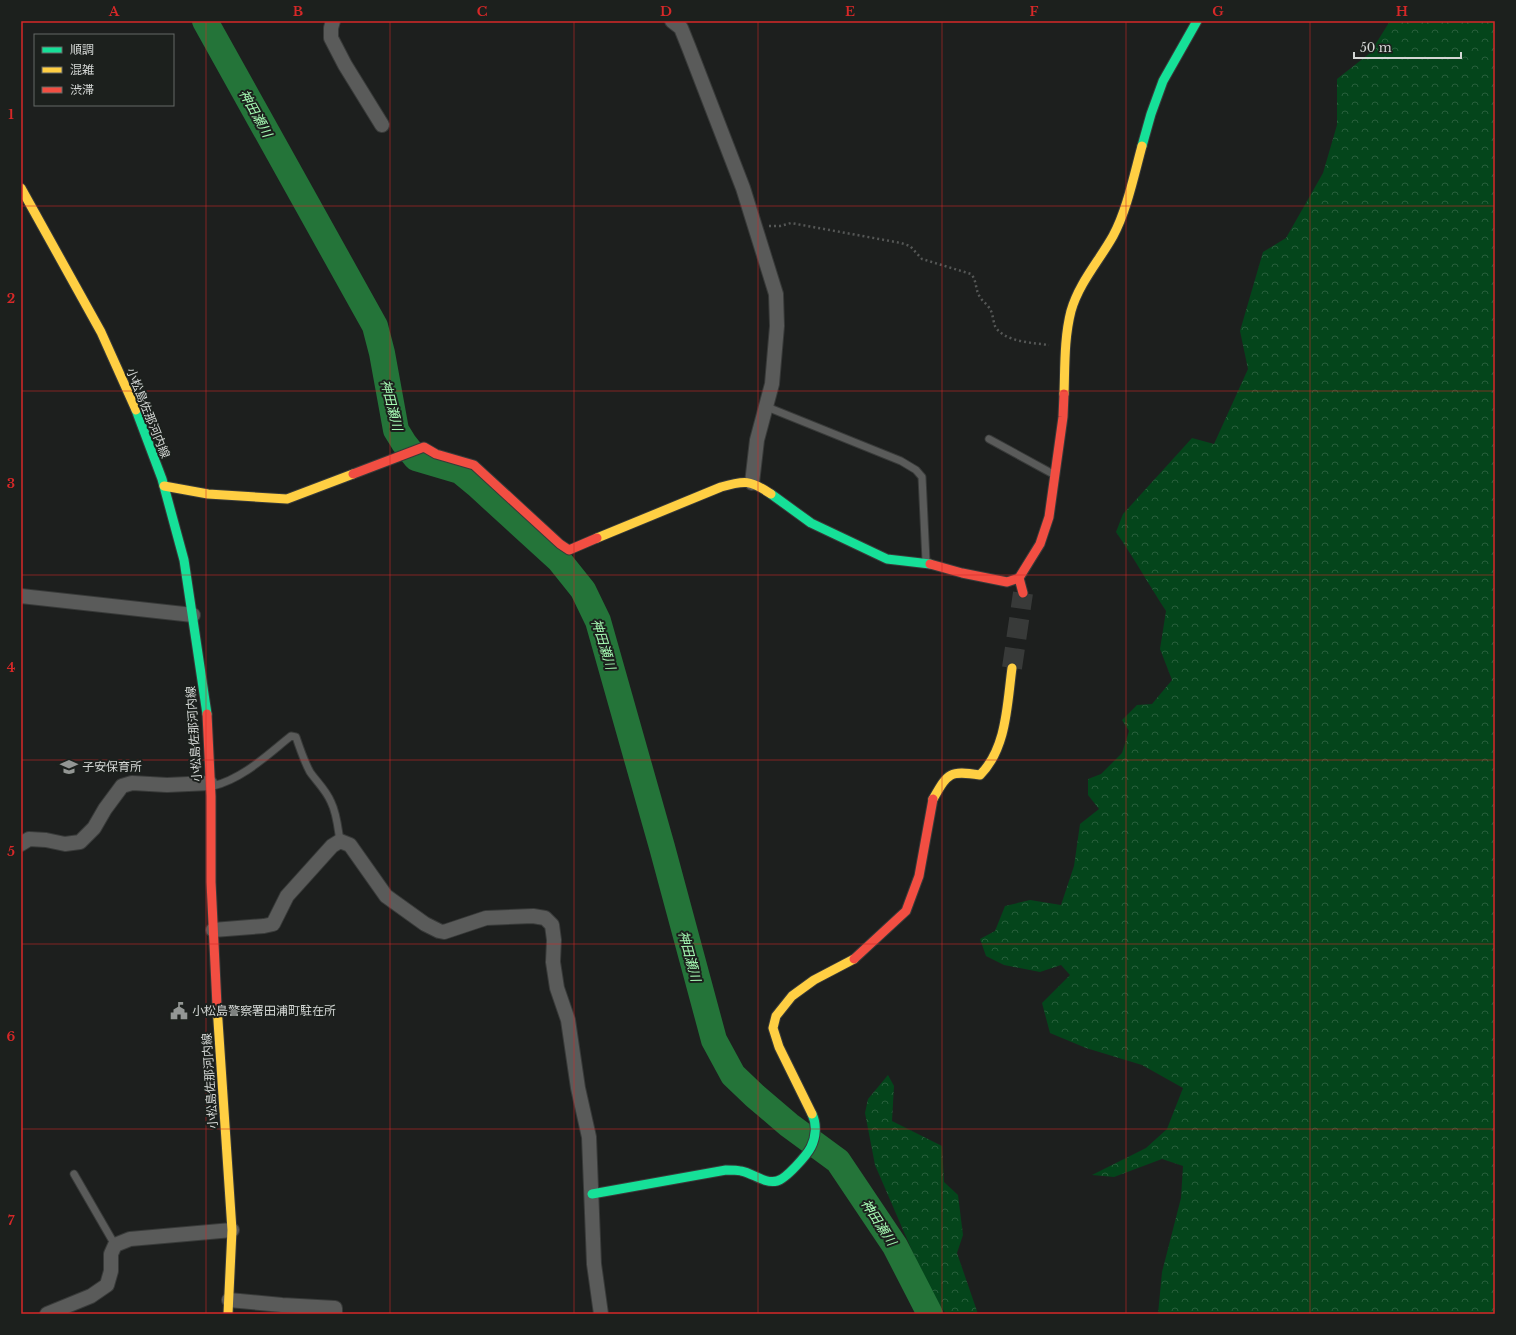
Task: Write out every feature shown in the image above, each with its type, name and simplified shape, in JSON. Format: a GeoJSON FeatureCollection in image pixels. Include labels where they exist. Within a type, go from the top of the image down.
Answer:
{"type":"FeatureCollection","features":[{"type":"Feature","properties":{"kind":"street"},"geometry":{"type":"LineString","coordinates":[[333,21],[331,38],[345,65],[382,125]]}},
{"type":"Feature","properties":{"kind":"street"},"geometry":{"type":"LineString","coordinates":[[672,21],[681,28],[743,188],[776,294],[776,340],[772,384],[757,440],[752,482]]}},
{"type":"Feature","properties":{"kind":"street"},"geometry":{"type":"LineString","coordinates":[[164,486],[208,494],[287,499],[424,447],[436,454],[474,465],[560,544],[569,550],[721,487],[739,482],[752,482],[811,523],[880,556],[892,560],[926,563],[962,573],[1007,582],[1019,578],[1040,544],[1049,517],[1063,417],[1066,348],[1071,312],[1078,292],[1113,236],[1121,219],[1162,81],[1197,21]]}},
{"type":"Feature","properties":{"kind":"street","name":"小松島佐那河内線"},"geometry":{"type":"LineString","coordinates":[[21,188],[101,332],[141,422],[164,486],[184,560],[207,714],[213,930],[232,1230],[229,1307]]}},
{"type":"Feature","properties":{"kind":"street"},"geometry":{"type":"LineString","coordinates":[[1019,578],[1023,593]]}},
{"type":"Feature","properties":{"kind":"street"},"geometry":{"type":"LineString","coordinates":[[21,596],[193,615]]}},
{"type":"Feature","properties":{"kind":"street"},"geometry":{"type":"LineString","coordinates":[[592,1194],[726,1170],[742,1171],[766,1181],[777,1181],[788,1175],[811,1147],[815,1136],[815,1120],[779,1047],[773,1028],[776,1016],[792,996],[814,980],[853,960],[906,911],[914,895],[919,876],[933,800],[942,784],[950,775],[960,772],[980,774],[987,770],[1003,728],[1012,668]]}},
{"type":"Feature","properties":{"kind":"street"},"geometry":{"type":"LineString","coordinates":[[21,844],[28,839],[46,840],[65,844],[80,842],[94,828],[105,809],[122,786],[132,783],[210,785]]}},
{"type":"Feature","properties":{"kind":"street"},"geometry":{"type":"LineString","coordinates":[[213,930],[273,924],[280,907],[287,896],[332,846],[340,841],[350,845],[386,896],[425,924],[439,931],[444,932],[486,918],[532,916],[545,918],[552,925],[554,940],[553,962],[557,988],[568,1020],[578,1088],[589,1137],[594,1264],[601,1314]]}},
{"type":"Feature","properties":{"kind":"street"},"geometry":{"type":"LineString","coordinates":[[56,1312],[91,1296],[107,1285],[111,1271],[111,1254],[115,1246],[130,1240],[232,1230]]}},
{"type":"Feature","properties":{"kind":"street"},"geometry":{"type":"LineString","coordinates":[[229,1307],[282,1305],[335,1308],[335,1314]]}},
{"type":"Feature","properties":{"kind":"lane"},"geometry":{"type":"LineString","coordinates":[[766,407],[901,461],[916,470],[922,477],[926,563]]}},
{"type":"Feature","properties":{"kind":"lane"},"geometry":{"type":"LineString","coordinates":[[989,439],[1055,475]]}},
{"type":"Feature","properties":{"kind":"lane"},"geometry":{"type":"LineString","coordinates":[[210,785],[224,783],[237,777],[291,736],[296,737],[311,773],[324,788],[332,804],[338,825],[340,841]]}},
{"type":"Feature","properties":{"kind":"lane"},"geometry":{"type":"LineString","coordinates":[[74,1174],[115,1246]]}},
{"type":"Feature","properties":{"kind":"path"},"geometry":{"type":"LineString","coordinates":[[756,226],[780,226],[790,223],[901,243],[910,246],[922,259],[971,274],[975,278],[976,287],[980,297],[990,309],[996,328],[1003,335],[1015,340],[1066,348]]}},
{"type":"Feature","properties":{"kind":"green space"},"geometry":{"type":"Polygon","coordinates":[[[1390,21],[1495,21],[1495,1314],[1158,1314],[1162,1272],[1181,1198],[1183,1166],[1162,1159],[1114,1177],[1092,1175],[1146,1148],[1167,1129],[1183,1088],[1142,1065],[1086,1048],[1050,1033],[1042,1003],[1070,975],[1061,965],[1040,972],[1004,965],[986,956],[980,939],[995,931],[1005,906],[1030,900],[1061,905],[1074,866],[1080,824],[1099,809],[1088,795],[1088,779],[1101,774],[1122,753],[1129,731],[1122,720],[1137,705],[1152,704],[1172,680],[1160,649],[1166,611],[1116,532],[1123,514],[1192,438],[1214,444],[1248,369],[1240,331],[1263,252],[1286,238],[1323,173],[1337,125],[1337,79],[1370,53],[1390,21]]]}},
{"type":"Feature","properties":{"kind":"green space"},"geometry":{"type":"Polygon","coordinates":[[[888,1075],[894,1086],[892,1121],[942,1146],[944,1182],[958,1195],[963,1235],[957,1253],[978,1314],[946,1314],[929,1290],[875,1165],[865,1113],[868,1099],[888,1075]]]}},
{"type":"Feature","properties":{"kind":"waterway","name":"神田瀬川"},"geometry":{"type":"LineString","coordinates":[[205,21],[375,326],[382,353],[396,430],[404,443],[416,458],[460,471],[559,560],[583,590],[598,621],[662,847],[714,1040],[733,1075],[789,1125],[838,1161],[895,1246],[930,1314]]}},
{"type":"Feature","properties":{"kind":"tunnel"},"geometry":{"type":"LineString","coordinates":[[1012,668],[1023,593]]}},
{"type":"Feature","properties":{"kind":"traffic: fast"},"geometry":{"type":"LineString","coordinates":[[1142,146],[1151,114],[1163,81],[1197,21]]}},
{"type":"Feature","properties":{"kind":"traffic: fast"},"geometry":{"type":"LineString","coordinates":[[136,410],[162,479],[184,560],[207,714]]}},
{"type":"Feature","properties":{"kind":"traffic: fast"},"geometry":{"type":"LineString","coordinates":[[771,494],[811,523],[887,559],[930,564]]}},
{"type":"Feature","properties":{"kind":"traffic: fast"},"geometry":{"type":"LineString","coordinates":[[592,1194],[726,1170],[741,1171],[763,1180],[772,1182],[777,1181],[786,1176],[809,1151],[814,1139],[815,1130],[815,1122],[812,1114]]}},
{"type":"Feature","properties":{"kind":"traffic: slow"},"geometry":{"type":"LineString","coordinates":[[1064,394],[1066,342],[1071,311],[1079,291],[1108,245],[1118,226],[1130,192],[1142,146]]}},
{"type":"Feature","properties":{"kind":"traffic: slow"},"geometry":{"type":"LineString","coordinates":[[21,188],[101,332],[136,410]]}},
{"type":"Feature","properties":{"kind":"traffic: slow"},"geometry":{"type":"LineString","coordinates":[[164,486],[208,494],[287,499],[353,474]]}},
{"type":"Feature","properties":{"kind":"traffic: slow"},"geometry":{"type":"LineString","coordinates":[[597,538],[721,487],[736,483],[742,482],[752,484],[771,494]]}},
{"type":"Feature","properties":{"kind":"traffic: slow"},"geometry":{"type":"LineString","coordinates":[[933,799],[942,784],[950,775],[962,773],[980,775],[989,764],[1001,739],[1007,711],[1012,668]]}},
{"type":"Feature","properties":{"kind":"traffic: slow"},"geometry":{"type":"LineString","coordinates":[[812,1114],[779,1047],[773,1028],[776,1016],[792,996],[814,980],[854,959]]}},
{"type":"Feature","properties":{"kind":"traffic: slow"},"geometry":{"type":"LineString","coordinates":[[217,1006],[232,1230],[228,1314]]}},
{"type":"Feature","properties":{"kind":"traffic: jam"},"geometry":{"type":"LineString","coordinates":[[1023,593],[1019,578],[1040,544],[1049,517],[1063,417],[1064,394]]}},
{"type":"Feature","properties":{"kind":"traffic: jam"},"geometry":{"type":"LineString","coordinates":[[353,474],[424,447],[436,454],[474,465],[560,544],[569,550],[597,538]]}},
{"type":"Feature","properties":{"kind":"traffic: jam"},"geometry":{"type":"LineString","coordinates":[[930,564],[962,573],[1007,582],[1019,578]]}},
{"type":"Feature","properties":{"kind":"traffic: jam"},"geometry":{"type":"LineString","coordinates":[[207,714],[211,796],[211,882],[217,1006]]}},
{"type":"Feature","properties":{"kind":"traffic: jam"},"geometry":{"type":"LineString","coordinates":[[854,959],[906,911],[919,876],[933,799]]}},
{"type":"Feature","properties":{"kind":"place","name":"子安保育所"},"geometry":{"type":"Point","coordinates":[69,767]}},
{"type":"Feature","properties":{"kind":"place","name":"小松島警察署田浦町駐在所"},"geometry":{"type":"Point","coordinates":[179,1011]}}]}
